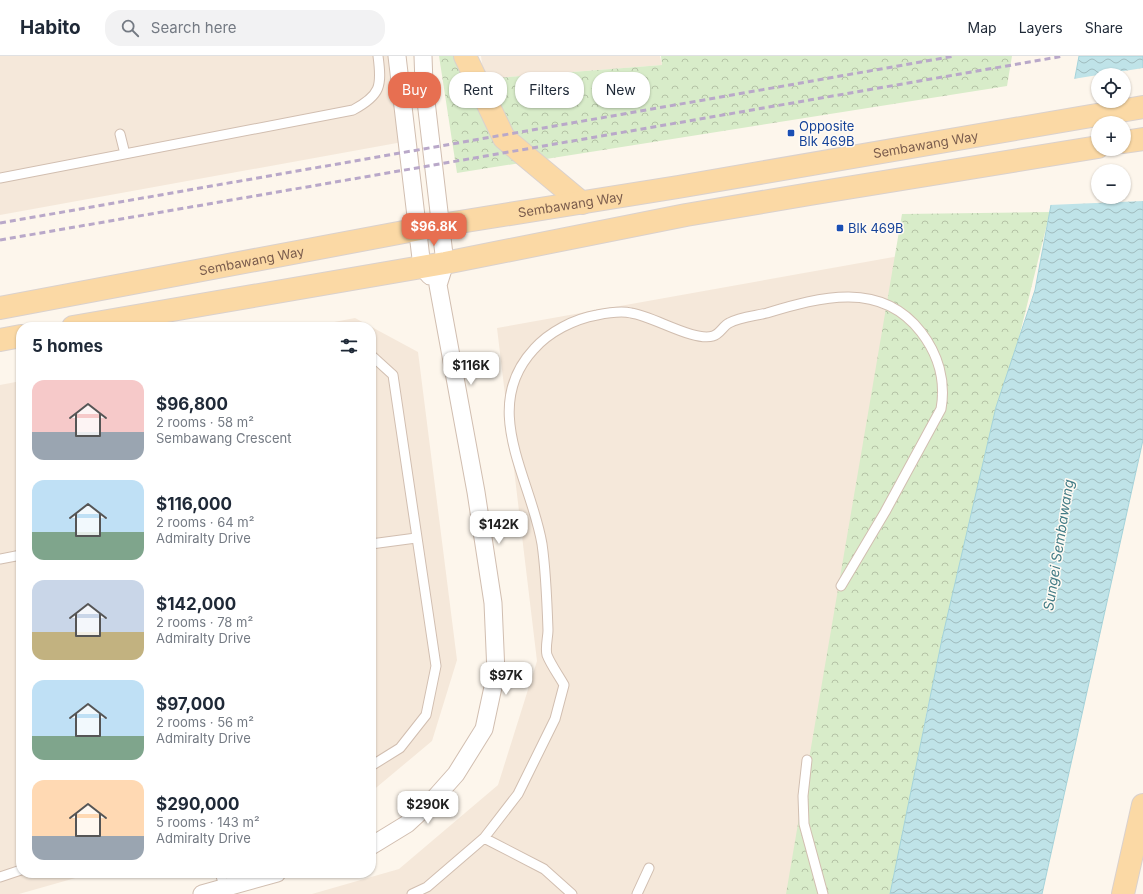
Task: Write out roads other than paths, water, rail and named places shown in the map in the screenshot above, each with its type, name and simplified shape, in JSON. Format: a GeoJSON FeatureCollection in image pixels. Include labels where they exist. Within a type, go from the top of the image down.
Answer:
{"type":"FeatureCollection","features":[{"type":"Feature","properties":{"kind":"main road"},"geometry":{"type":"LineString","coordinates":[[465,56],[504,138],[582,202]]}},
{"type":"Feature","properties":{"kind":"main road","name":"Sembawang Way"},"geometry":{"type":"LineString","coordinates":[[0,308],[418,229],[1143,107]]}},
{"type":"Feature","properties":{"kind":"main road"},"geometry":{"type":"LineString","coordinates":[[1131,141],[1143,139]]}},
{"type":"Feature","properties":{"kind":"main road"},"geometry":{"type":"LineString","coordinates":[[102,322],[445,263],[686,215],[1091,148]]}},
{"type":"Feature","properties":{"kind":"main road"},"geometry":{"type":"LineString","coordinates":[[0,340],[16,337]]}},
{"type":"Feature","properties":{"kind":"main road"},"geometry":{"type":"LineString","coordinates":[[1123,894],[1143,805]]}},
{"type":"Feature","properties":{"kind":"street"},"geometry":{"type":"LineString","coordinates":[[397,56],[422,267],[438,285]]}},
{"type":"Feature","properties":{"kind":"street"},"geometry":{"type":"LineString","coordinates":[[376,843],[407,824],[432,801],[456,774],[484,729],[496,673],[492,595],[476,492],[438,285],[445,263],[424,84],[423,56]]}},
{"type":"Feature","properties":{"kind":"street"},"geometry":{"type":"LineString","coordinates":[[202,894],[222,881],[243,878]]}},
{"type":"Feature","properties":{"kind":"lane"},"geometry":{"type":"LineString","coordinates":[[0,178],[353,110],[367,102],[379,89],[381,77],[378,56]]}},
{"type":"Feature","properties":{"kind":"lane"},"geometry":{"type":"LineString","coordinates":[[120,134],[124,154]]}},
{"type":"Feature","properties":{"kind":"lane"},"geometry":{"type":"LineString","coordinates":[[412,894],[427,887],[484,838],[518,794],[555,719],[564,685],[547,654],[547,599],[544,556],[539,524],[512,448],[510,429],[510,399],[512,383],[522,361],[542,340],[564,326],[596,315],[630,312],[654,319],[700,337],[715,336],[729,323],[803,302],[844,295],[860,297],[896,309],[916,324],[927,339],[937,360],[943,392],[941,409],[885,512],[841,586]]}},
{"type":"Feature","properties":{"kind":"lane"},"geometry":{"type":"LineString","coordinates":[[376,360],[393,375],[436,666],[426,715],[400,748],[376,763]]}},
{"type":"Feature","properties":{"kind":"lane"},"geometry":{"type":"LineString","coordinates":[[376,543],[416,538]]}},
{"type":"Feature","properties":{"kind":"lane"},"geometry":{"type":"LineString","coordinates":[[0,559],[16,556]]}},
{"type":"Feature","properties":{"kind":"lane"},"geometry":{"type":"LineString","coordinates":[[807,760],[803,796],[804,824],[823,894]]}},
{"type":"Feature","properties":{"kind":"lane"},"geometry":{"type":"LineString","coordinates":[[484,838],[544,869],[572,894]]}},
{"type":"Feature","properties":{"kind":"lane"},"geometry":{"type":"LineString","coordinates":[[637,894],[649,868]]}},
{"type":"Feature","properties":{"kind":"lane"},"geometry":{"type":"LineString","coordinates":[[0,877],[16,872]]}},
{"type":"Feature","properties":{"kind":"water","name":"Sungei Sembawang"},"geometry":{"type":"Polygon","coordinates":[[[1079,56],[1143,56],[1143,440],[1042,894],[890,894],[942,639],[996,407],[1035,290],[1079,56]]]}},
{"type":"Feature","properties":{"kind":"railway"},"geometry":{"type":"LineString","coordinates":[[0,223],[955,56]]}},
{"type":"Feature","properties":{"kind":"railway"},"geometry":{"type":"LineString","coordinates":[[0,240],[1064,56]]}},
{"type":"Feature","properties":{"kind":"place","name":"Opposite Blk 469B"},"geometry":{"type":"Point","coordinates":[791,133]}},
{"type":"Feature","properties":{"kind":"place","name":"Blk 469B"},"geometry":{"type":"Point","coordinates":[840,228]}}]}
